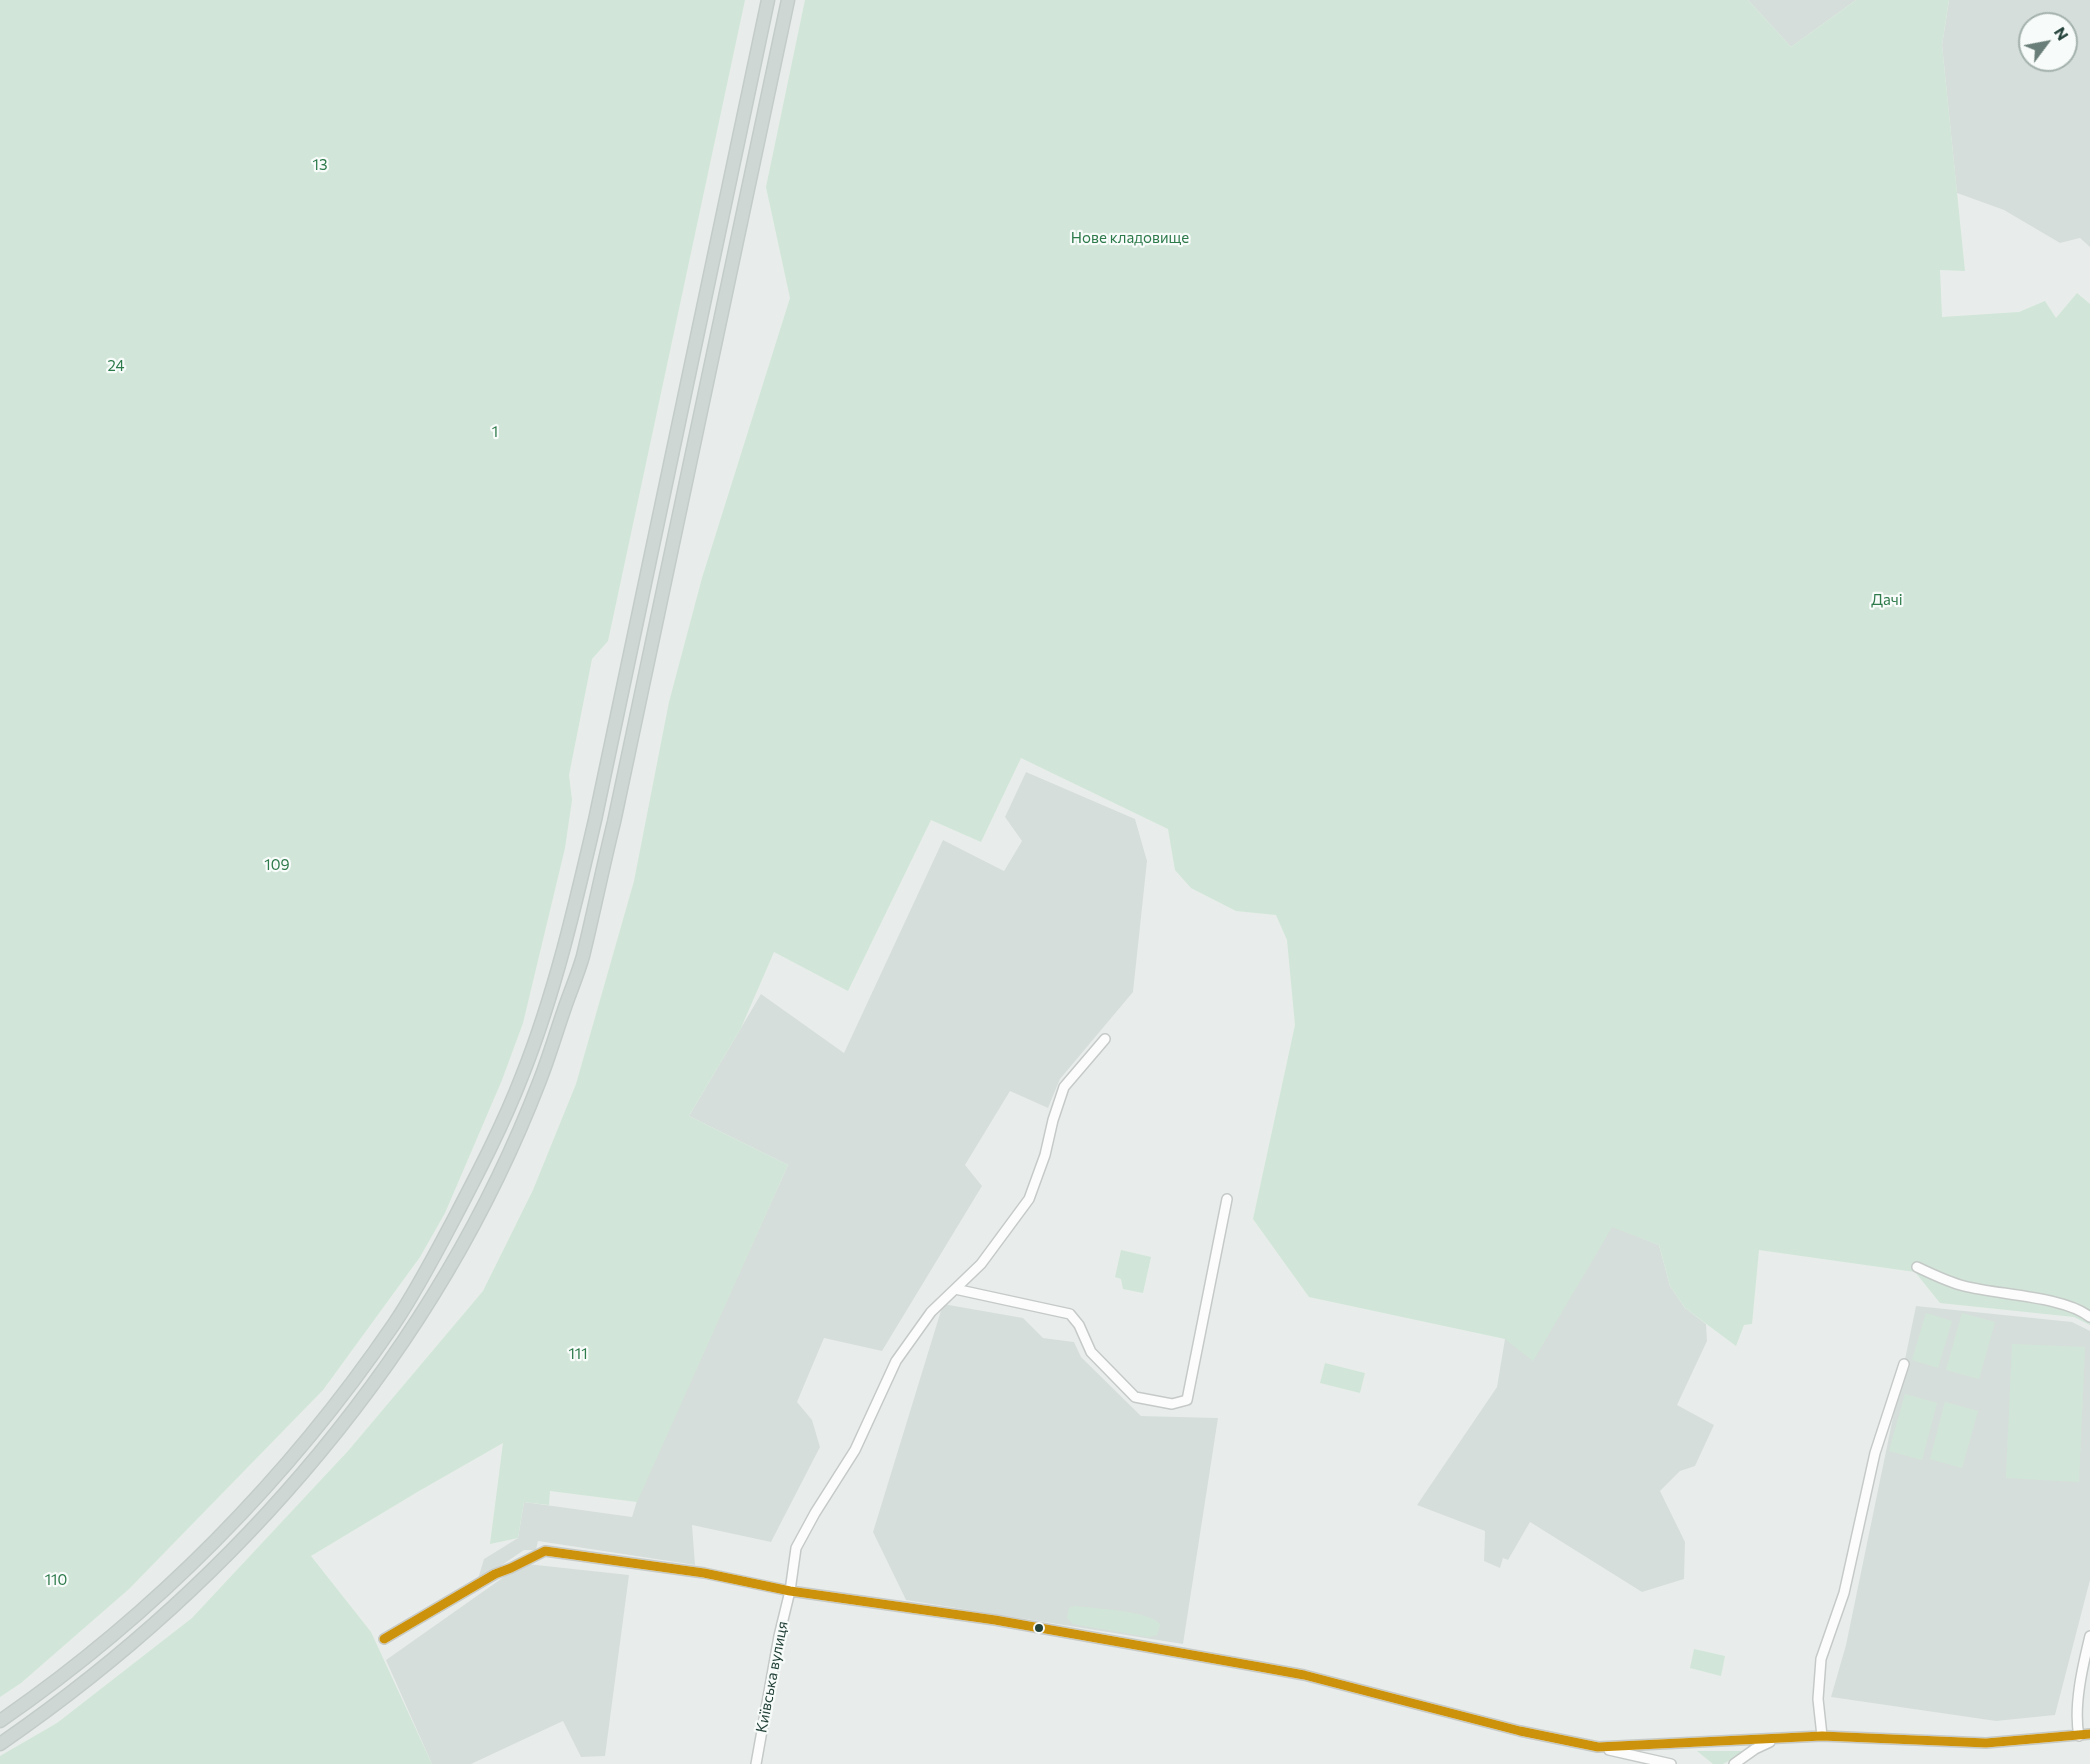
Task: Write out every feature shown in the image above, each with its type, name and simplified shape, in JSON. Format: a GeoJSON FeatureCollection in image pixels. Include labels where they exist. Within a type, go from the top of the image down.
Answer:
{"type":"FeatureCollection","features":[{"type":"Feature","properties":{"kind":"main road"},"geometry":{"type":"LineString","coordinates":[[0,1721],[46,1689],[128,1623],[204,1551],[264,1488],[344,1393],[396,1322],[439,1247],[482,1165],[522,1076],[564,951],[596,820],[768,0]]}},
{"type":"Feature","properties":{"kind":"main road"},"geometry":{"type":"LineString","coordinates":[[0,1744],[55,1706],[139,1637],[221,1561],[282,1496],[356,1407],[412,1331],[457,1254],[498,1176],[540,1081],[582,958],[614,822],[788,0]]}},
{"type":"Feature","properties":{"kind":"street","name":"Київська вулиця"},"geometry":{"type":"LineString","coordinates":[[756,1764],[779,1636],[790,1591],[796,1548],[855,1450],[896,1361],[931,1312],[981,1264],[1029,1199],[1045,1155],[1064,1087],[1104,1039]]}},
{"type":"Feature","properties":{"kind":"street"},"geometry":{"type":"LineString","coordinates":[[955,1289],[1070,1314],[1079,1325],[1091,1352],[1135,1397],[1172,1404],[1187,1400],[1227,1199]]}},
{"type":"Feature","properties":{"kind":"street"},"geometry":{"type":"LineString","coordinates":[[1917,1267],[1965,1286],[2043,1300],[2081,1310],[2090,1317]]}},
{"type":"Feature","properties":{"kind":"street"},"geometry":{"type":"LineString","coordinates":[[1822,1736],[1818,1699],[1821,1659],[1844,1593],[1875,1453],[1904,1364]]}},
{"type":"Feature","properties":{"kind":"street"},"geometry":{"type":"LineString","coordinates":[[384,1639],[495,1574],[511,1569],[545,1551],[704,1573],[790,1591],[1001,1621],[1260,1667],[1520,1731],[1671,1764]]}},
{"type":"Feature","properties":{"kind":"street"},"geometry":{"type":"LineString","coordinates":[[2079,1736],[2077,1726],[2081,1678],[2090,1636]]}},
{"type":"Feature","properties":{"kind":"street"},"geometry":{"type":"LineString","coordinates":[[1598,1747],[1822,1736],[1889,1737],[1980,1743],[2090,1734]]}},
{"type":"Feature","properties":{"kind":"street"},"geometry":{"type":"LineString","coordinates":[[1734,1764],[1755,1749],[1777,1739]]}},
{"type":"Feature","properties":{"kind":"shaded area"},"geometry":{"type":"Polygon","coordinates":[[[1748,0],[1856,0],[1791,47],[1748,0]]]}},
{"type":"Feature","properties":{"kind":"shaded area"},"geometry":{"type":"Polygon","coordinates":[[[1949,0],[2090,0],[2090,247],[2080,238],[2060,243],[2004,210],[1957,193],[1942,45],[1949,0]]]}},
{"type":"Feature","properties":{"kind":"shaded area"},"geometry":{"type":"Polygon","coordinates":[[[1026,772],[1135,819],[1147,861],[1133,992],[1060,1079],[1048,1108],[1010,1091],[965,1165],[982,1186],[882,1351],[824,1338],[797,1402],[812,1420],[820,1447],[771,1542],[692,1525],[695,1565],[538,1541],[536,1550],[524,1550],[477,1582],[484,1559],[518,1538],[524,1502],[632,1517],[640,1491],[788,1165],[689,1116],[761,994],[844,1053],[943,840],[1004,871],[1022,841],[1005,817],[1026,772]]]}},
{"type":"Feature","properties":{"kind":"shaded area"},"geometry":{"type":"Polygon","coordinates":[[[1612,1226],[1659,1245],[1670,1286],[1685,1308],[1706,1324],[1707,1341],[1677,1405],[1714,1425],[1695,1466],[1680,1471],[1660,1491],[1685,1542],[1684,1579],[1642,1592],[1530,1522],[1508,1560],[1503,1558],[1500,1568],[1484,1561],[1485,1531],[1417,1505],[1497,1387],[1505,1339],[1612,1226]]]}},
{"type":"Feature","properties":{"kind":"shaded area"},"geometry":{"type":"Polygon","coordinates":[[[943,1304],[1023,1318],[1043,1338],[1074,1342],[1081,1357],[1141,1416],[1218,1418],[1183,1644],[906,1600],[873,1532],[943,1304]]]}},
{"type":"Feature","properties":{"kind":"shaded area"},"geometry":{"type":"Polygon","coordinates":[[[1916,1306],[2072,1322],[2090,1331],[2090,1580],[2055,1715],[1996,1721],[1831,1697],[1846,1645],[1916,1306]]]}},
{"type":"Feature","properties":{"kind":"shaded area"},"geometry":{"type":"Polygon","coordinates":[[[527,1564],[629,1575],[605,1756],[581,1757],[563,1721],[471,1764],[432,1764],[386,1660],[508,1574],[527,1564]]]}},
{"type":"Feature","properties":{"kind":"green space"},"geometry":{"type":"Polygon","coordinates":[[[0,0],[745,0],[608,641],[592,659],[569,775],[572,800],[565,848],[523,1023],[502,1080],[445,1213],[420,1257],[323,1390],[129,1589],[21,1683],[0,1697],[0,0]]]}},
{"type":"Feature","properties":{"kind":"green space"},"geometry":{"type":"Polygon","coordinates":[[[805,0],[1748,0],[1791,47],[1856,0],[1949,0],[1942,45],[1965,271],[1940,270],[1942,317],[2019,312],[2045,301],[2056,318],[2077,293],[2090,304],[2090,1325],[2074,1317],[1940,1303],[1915,1272],[1759,1250],[1752,1324],[1744,1325],[1736,1346],[1685,1308],[1670,1286],[1659,1245],[1612,1227],[1533,1361],[1505,1339],[1309,1297],[1253,1219],[1295,1025],[1287,940],[1276,915],[1236,911],[1191,888],[1175,870],[1168,829],[1021,758],[981,842],[931,820],[848,991],[774,952],[741,1028],[689,1116],[788,1165],[637,1502],[550,1491],[549,1505],[524,1502],[518,1538],[490,1544],[503,1443],[311,1556],[371,1632],[432,1764],[0,1764],[0,1756],[57,1723],[192,1618],[348,1451],[483,1291],[533,1190],[576,1084],[634,881],[669,702],[702,578],[790,298],[766,187],[805,0]]]}},
{"type":"Feature","properties":{"kind":"green space"},"geometry":{"type":"Polygon","coordinates":[[[1121,1250],[1151,1257],[1143,1293],[1123,1289],[1121,1279],[1115,1277],[1121,1250]]]}},
{"type":"Feature","properties":{"kind":"green space"},"geometry":{"type":"Polygon","coordinates":[[[1926,1313],[1952,1321],[1938,1368],[1912,1360],[1926,1313]]]}},
{"type":"Feature","properties":{"kind":"green space"},"geometry":{"type":"Polygon","coordinates":[[[1962,1313],[1995,1322],[1979,1379],[1946,1370],[1962,1313]]]}},
{"type":"Feature","properties":{"kind":"green space"},"geometry":{"type":"Polygon","coordinates":[[[2012,1344],[2085,1347],[2079,1482],[2006,1478],[2012,1344]]]}},
{"type":"Feature","properties":{"kind":"green space"},"geometry":{"type":"Polygon","coordinates":[[[1325,1363],[1365,1373],[1360,1393],[1320,1383],[1325,1363]]]}},
{"type":"Feature","properties":{"kind":"green space"},"geometry":{"type":"Polygon","coordinates":[[[1905,1394],[1937,1403],[1922,1460],[1889,1451],[1905,1394]]]}},
{"type":"Feature","properties":{"kind":"green space"},"geometry":{"type":"Polygon","coordinates":[[[1945,1402],[1978,1411],[1962,1468],[1930,1459],[1945,1402]]]}},
{"type":"Feature","properties":{"kind":"green space"},"geometry":{"type":"Polygon","coordinates":[[[1075,1606],[1133,1613],[1153,1619],[1160,1624],[1157,1635],[1148,1637],[1073,1624],[1067,1618],[1069,1608],[1075,1606]]]}},
{"type":"Feature","properties":{"kind":"green space"},"geometry":{"type":"Polygon","coordinates":[[[1694,1649],[1725,1656],[1721,1676],[1690,1668],[1694,1649]]]}},
{"type":"Feature","properties":{"kind":"green space"},"geometry":{"type":"Polygon","coordinates":[[[1697,1751],[1747,1751],[1723,1764],[1713,1764],[1697,1751]]]}},
{"type":"Feature","properties":{"kind":"transit line"},"geometry":{"type":"LineString","coordinates":[[384,1639],[495,1574],[545,1551],[704,1573],[790,1591],[995,1620],[1304,1675],[1520,1731],[1598,1747],[1822,1736],[1986,1743],[2090,1734]]}},
{"type":"Feature","properties":{"kind":"park label","name":"13"},"geometry":{"type":"Point","coordinates":[320,165]}},
{"type":"Feature","properties":{"kind":"park label","name":"Нове кладовище"},"geometry":{"type":"Point","coordinates":[1130,238]}},
{"type":"Feature","properties":{"kind":"park label","name":"24"},"geometry":{"type":"Point","coordinates":[116,366]}},
{"type":"Feature","properties":{"kind":"park label","name":"1"},"geometry":{"type":"Point","coordinates":[495,432]}},
{"type":"Feature","properties":{"kind":"park label","name":"Дачі"},"geometry":{"type":"Point","coordinates":[1887,600]}},
{"type":"Feature","properties":{"kind":"park label","name":"109"},"geometry":{"type":"Point","coordinates":[277,865]}},
{"type":"Feature","properties":{"kind":"park label","name":"111"},"geometry":{"type":"Point","coordinates":[578,1354]}},
{"type":"Feature","properties":{"kind":"park label","name":"110"},"geometry":{"type":"Point","coordinates":[56,1580]}}]}
